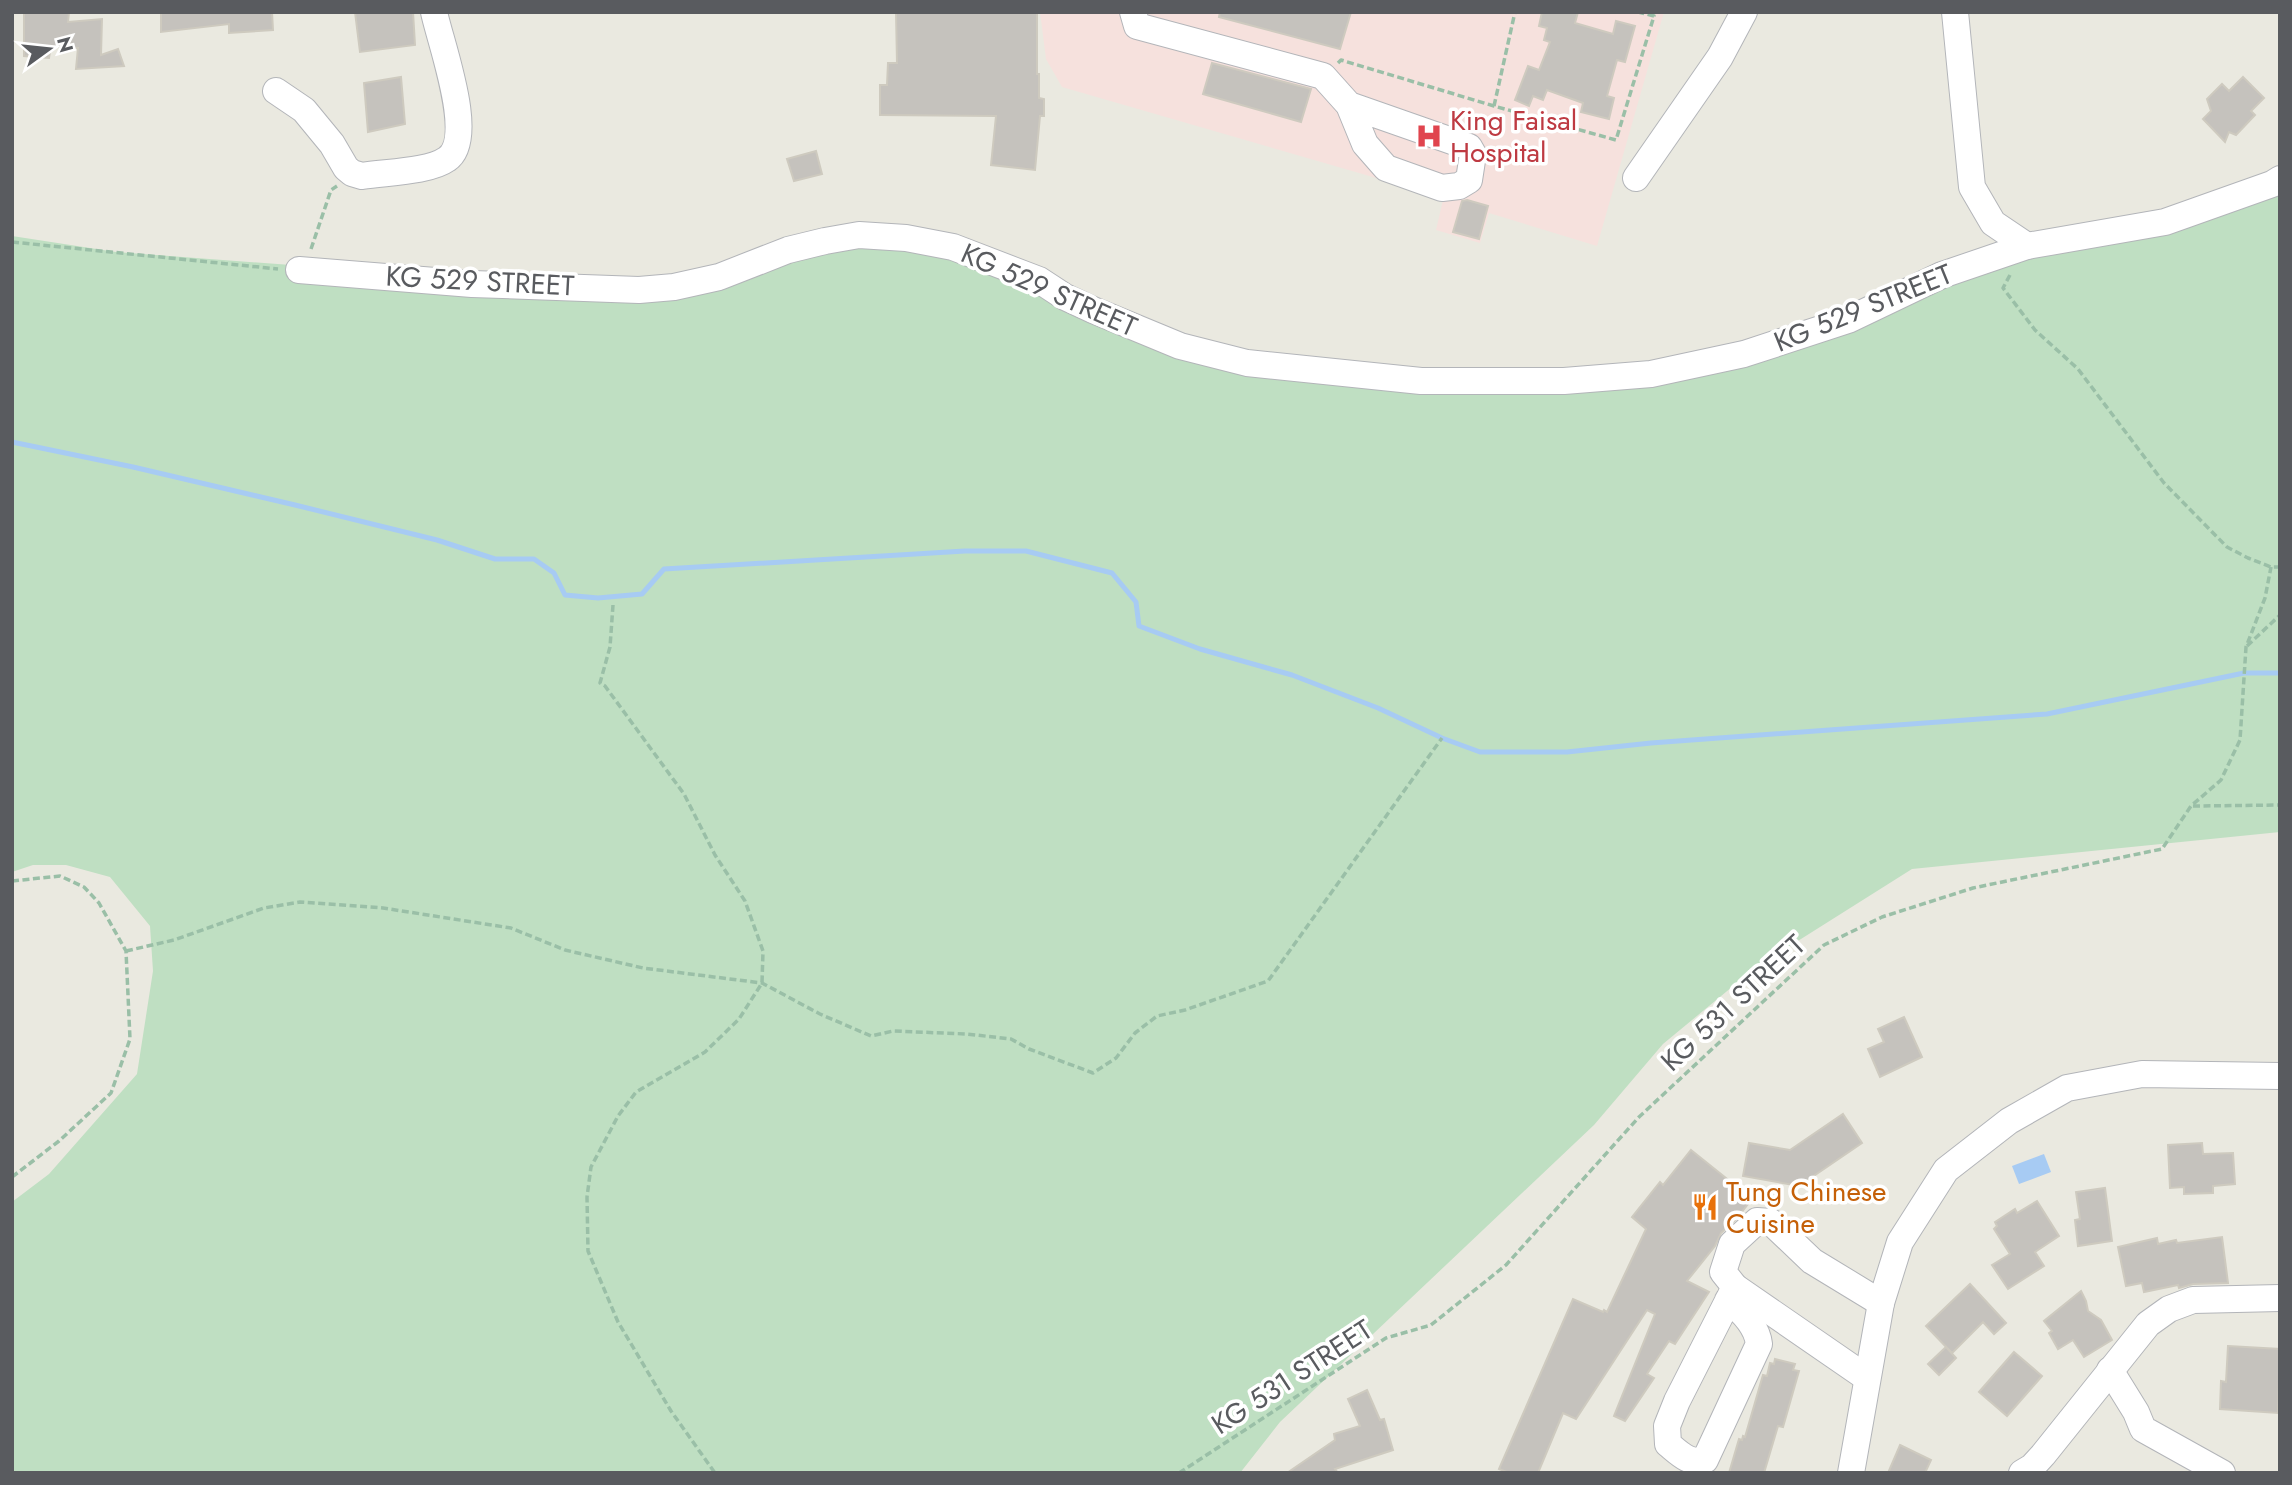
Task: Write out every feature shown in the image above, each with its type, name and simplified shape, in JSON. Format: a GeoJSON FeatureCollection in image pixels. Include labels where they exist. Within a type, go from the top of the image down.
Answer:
{"type":"FeatureCollection","features":[{"type":"Feature","properties":{"kind":"street"},"geometry":{"type":"LineString","coordinates":[[276,91],[304,110],[352,173],[362,176],[434,165],[450,158],[460,129],[456,96],[434,12]]}},
{"type":"Feature","properties":{"kind":"street"},"geometry":{"type":"LineString","coordinates":[[1133,12],[1137,26],[1323,76],[1349,105]]}},
{"type":"Feature","properties":{"kind":"street"},"geometry":{"type":"LineString","coordinates":[[1636,177],[1720,57],[1744,12]]}},
{"type":"Feature","properties":{"kind":"street"},"geometry":{"type":"LineString","coordinates":[[1955,12],[1972,187],[1993,223],[2027,246]]}},
{"type":"Feature","properties":{"kind":"street","name":"KG 529 STREET"},"geometry":{"type":"LineString","coordinates":[[299,270],[472,284],[639,290],[674,287],[719,277],[788,250],[825,241],[859,236],[906,237],[953,247],[1039,280],[1074,301],[1180,346],[1247,363],[1421,381],[1564,381],[1651,373],[1744,354],[1848,320],[1942,275],[2027,246],[2165,222],[2280,179]]}},
{"type":"Feature","properties":{"kind":"street"},"geometry":{"type":"LineString","coordinates":[[1851,1473],[1881,1303],[1900,1242],[1946,1170],[2021,1115],[2067,1088],[2142,1074],[2280,1076]]}},
{"type":"Feature","properties":{"kind":"street"},"geometry":{"type":"LineString","coordinates":[[1731,1293],[1667,1426],[1668,1444],[1683,1457],[1697,1462],[1705,1460],[1759,1344],[1757,1333],[1740,1310],[1723,1272],[1732,1244],[1757,1221],[1771,1222],[1812,1261],[1881,1303]]}},
{"type":"Feature","properties":{"kind":"street"},"geometry":{"type":"LineString","coordinates":[[1731,1293],[1867,1378]]}},
{"type":"Feature","properties":{"kind":"street"},"geometry":{"type":"LineString","coordinates":[[2021,1473],[2032,1467],[2043,1455],[2148,1324],[2169,1309],[2193,1300],[2280,1298]]}},
{"type":"Feature","properties":{"kind":"street"},"geometry":{"type":"LineString","coordinates":[[2110,1370],[2136,1412],[2143,1429],[2222,1473]]}},
{"type":"Feature","properties":{"kind":"path"},"geometry":{"type":"LineString","coordinates":[[1494,106],[1515,12]]}},
{"type":"Feature","properties":{"kind":"path"},"geometry":{"type":"LineString","coordinates":[[1323,76],[1341,60],[1616,140],[1654,16],[1638,12]]}},
{"type":"Feature","properties":{"kind":"path"},"geometry":{"type":"LineString","coordinates":[[12,242],[299,270],[309,258],[331,190],[352,173]]}},
{"type":"Feature","properties":{"kind":"path"},"geometry":{"type":"LineString","coordinates":[[2027,246],[2003,288],[2035,330],[2078,369],[2164,483],[2227,547],[2271,567],[2280,567]]}},
{"type":"Feature","properties":{"kind":"path","name":"KG 531 STREET"},"geometry":{"type":"LineString","coordinates":[[1179,1473],[1386,1338],[1432,1325],[1506,1265],[1639,1117],[1824,945],[1882,916],[1973,888],[2162,849],[2190,806],[2221,780],[2240,740],[2246,647],[2265,598],[2271,567]]}},
{"type":"Feature","properties":{"kind":"path"},"geometry":{"type":"LineString","coordinates":[[613,605],[610,647],[600,683],[605,686],[684,794],[715,855],[745,901],[762,951],[762,983],[739,1019],[705,1052],[636,1092],[618,1116],[591,1167],[587,1197],[588,1251],[618,1322],[671,1411],[715,1473]]}},
{"type":"Feature","properties":{"kind":"path"},"geometry":{"type":"LineString","coordinates":[[2246,647],[2280,615]]}},
{"type":"Feature","properties":{"kind":"path"},"geometry":{"type":"LineString","coordinates":[[126,951],[174,940],[264,908],[300,902],[383,908],[511,928],[565,950],[643,968],[762,983],[820,1014],[871,1036],[893,1031],[1011,1039],[1029,1049],[1093,1073],[1116,1058],[1135,1033],[1157,1016],[1185,1010],[1268,981],[1442,738]]}},
{"type":"Feature","properties":{"kind":"path"},"geometry":{"type":"LineString","coordinates":[[2190,806],[2280,805]]}},
{"type":"Feature","properties":{"kind":"path"},"geometry":{"type":"LineString","coordinates":[[12,881],[60,876],[84,887],[99,904],[126,951],[130,1039],[111,1093],[60,1141],[12,1177]]}},
{"type":"Feature","properties":{"kind":"shaded area","name":"King Faisal Hospital"},"geometry":{"type":"Polygon","coordinates":[[[1040,12],[1664,12],[1597,246],[1489,213],[1480,243],[1436,230],[1443,200],[1397,184],[1062,87],[1046,59],[1040,12]]]}},
{"type":"Feature","properties":{"kind":"green space"},"geometry":{"type":"Polygon","coordinates":[[[2280,180],[2280,832],[1912,869],[1755,968],[1663,1044],[1594,1125],[1280,1422],[1240,1473],[12,1473],[12,1202],[49,1174],[137,1074],[153,971],[150,926],[110,877],[66,865],[33,865],[12,872],[12,236],[116,252],[493,280],[659,279],[874,239],[981,260],[1179,340],[1295,370],[1597,387],[2280,180]]]}},
{"type":"Feature","properties":{"kind":"water"},"geometry":{"type":"Polygon","coordinates":[[[2044,1154],[2051,1172],[2019,1184],[2012,1166],[2044,1154]]]}},
{"type":"Feature","properties":{"kind":"building"},"geometry":{"type":"Polygon","coordinates":[[[24,12],[69,12],[68,22],[102,19],[101,55],[118,49],[124,66],[76,69],[78,48],[51,46],[49,58],[24,56],[24,12]]]}},
{"type":"Feature","properties":{"kind":"building"},"geometry":{"type":"Polygon","coordinates":[[[161,12],[272,12],[273,30],[229,33],[229,24],[161,32],[161,12]]]}},
{"type":"Feature","properties":{"kind":"building"},"geometry":{"type":"Polygon","coordinates":[[[355,12],[413,12],[415,45],[360,52],[355,12]]]}},
{"type":"Feature","properties":{"kind":"building"},"geometry":{"type":"Polygon","coordinates":[[[896,12],[1037,12],[1037,74],[1039,98],[1044,99],[1044,116],[1040,116],[1035,170],[991,165],[996,116],[880,115],[880,85],[887,85],[888,63],[897,63],[896,12]]]}},
{"type":"Feature","properties":{"kind":"building"},"geometry":{"type":"Polygon","coordinates":[[[1220,12],[1351,12],[1340,49],[1219,17],[1220,12]]]}},
{"type":"Feature","properties":{"kind":"building"},"geometry":{"type":"Polygon","coordinates":[[[1542,12],[1578,12],[1575,23],[1613,34],[1616,21],[1635,26],[1625,62],[1617,60],[1607,96],[1614,98],[1609,119],[1581,112],[1583,103],[1547,90],[1543,100],[1533,96],[1529,106],[1515,100],[1528,66],[1539,70],[1550,42],[1544,40],[1547,28],[1539,26],[1542,12]]]}},
{"type":"Feature","properties":{"kind":"building"},"geometry":{"type":"Polygon","coordinates":[[[1212,63],[1311,89],[1301,122],[1203,94],[1212,63]]]}},
{"type":"Feature","properties":{"kind":"building"},"geometry":{"type":"Polygon","coordinates":[[[401,77],[405,124],[368,132],[364,83],[401,77]]]}},
{"type":"Feature","properties":{"kind":"building"},"geometry":{"type":"Polygon","coordinates":[[[2243,77],[2264,98],[2251,111],[2255,115],[2236,135],[2229,132],[2225,142],[2203,119],[2211,111],[2207,99],[2222,84],[2229,91],[2243,77]]]}},
{"type":"Feature","properties":{"kind":"building"},"geometry":{"type":"Polygon","coordinates":[[[816,151],[822,174],[794,181],[787,159],[816,151]]]}},
{"type":"Feature","properties":{"kind":"building"},"geometry":{"type":"Polygon","coordinates":[[[1462,201],[1488,206],[1479,239],[1453,232],[1462,201]]]}},
{"type":"Feature","properties":{"kind":"building"},"geometry":{"type":"Polygon","coordinates":[[[1904,1017],[1922,1057],[1880,1077],[1868,1049],[1884,1042],[1878,1029],[1904,1017]]]}},
{"type":"Feature","properties":{"kind":"building"},"geometry":{"type":"Polygon","coordinates":[[[1843,1114],[1862,1143],[1799,1186],[1743,1176],[1749,1143],[1790,1150],[1843,1114]]]}},
{"type":"Feature","properties":{"kind":"building"},"geometry":{"type":"Polygon","coordinates":[[[2202,1143],[2203,1154],[2233,1153],[2235,1184],[2213,1186],[2213,1193],[2184,1194],[2184,1187],[2170,1188],[2168,1145],[2202,1143]]]}},
{"type":"Feature","properties":{"kind":"building"},"geometry":{"type":"Polygon","coordinates":[[[1691,1150],[1752,1199],[1721,1233],[1715,1246],[1687,1281],[1709,1292],[1675,1344],[1669,1341],[1647,1374],[1654,1378],[1625,1421],[1614,1416],[1655,1314],[1647,1310],[1576,1419],[1563,1413],[1538,1473],[1509,1473],[1499,1469],[1573,1299],[1607,1312],[1646,1229],[1632,1217],[1660,1182],[1663,1185],[1691,1150]]]}},
{"type":"Feature","properties":{"kind":"building"},"geometry":{"type":"Polygon","coordinates":[[[2105,1188],[2112,1241],[2078,1246],[2075,1220],[2080,1219],[2076,1192],[2105,1188]]]}},
{"type":"Feature","properties":{"kind":"building"},"geometry":{"type":"Polygon","coordinates":[[[2037,1201],[2059,1236],[2035,1252],[2044,1266],[2008,1289],[1992,1265],[2010,1254],[1994,1229],[1997,1226],[1995,1222],[2015,1209],[2017,1213],[2037,1201]]]}},
{"type":"Feature","properties":{"kind":"building"},"geometry":{"type":"Polygon","coordinates":[[[2222,1237],[2228,1283],[2193,1284],[2179,1288],[2178,1285],[2144,1292],[2142,1283],[2126,1286],[2118,1247],[2157,1238],[2158,1244],[2222,1237]]]}},
{"type":"Feature","properties":{"kind":"building"},"geometry":{"type":"Polygon","coordinates":[[[1970,1284],[2006,1323],[1994,1334],[1983,1322],[1952,1353],[1926,1326],[1970,1284]]]}},
{"type":"Feature","properties":{"kind":"building"},"geometry":{"type":"Polygon","coordinates":[[[2081,1291],[2088,1311],[2101,1320],[2112,1340],[2084,1357],[2073,1340],[2058,1349],[2049,1333],[2052,1331],[2044,1321],[2081,1291]]]}},
{"type":"Feature","properties":{"kind":"building"},"geometry":{"type":"Polygon","coordinates":[[[2228,1346],[2280,1349],[2278,1413],[2220,1409],[2221,1381],[2226,1382],[2228,1346]]]}},
{"type":"Feature","properties":{"kind":"building"},"geometry":{"type":"Polygon","coordinates":[[[1946,1347],[1956,1358],[1939,1375],[1928,1364],[1946,1347]]]}},
{"type":"Feature","properties":{"kind":"building"},"geometry":{"type":"Polygon","coordinates":[[[2014,1352],[2042,1376],[2007,1416],[1979,1392],[2014,1352]]]}},
{"type":"Feature","properties":{"kind":"building"},"geometry":{"type":"Polygon","coordinates":[[[1775,1359],[1795,1364],[1793,1370],[1799,1371],[1783,1427],[1778,1426],[1764,1473],[1729,1473],[1739,1439],[1745,1437],[1763,1375],[1767,1376],[1770,1363],[1774,1364],[1775,1359]]]}},
{"type":"Feature","properties":{"kind":"building"},"geometry":{"type":"Polygon","coordinates":[[[1367,1390],[1380,1420],[1384,1419],[1393,1450],[1335,1469],[1338,1473],[1287,1473],[1335,1440],[1334,1434],[1360,1426],[1348,1399],[1367,1390]]]}},
{"type":"Feature","properties":{"kind":"building"},"geometry":{"type":"Polygon","coordinates":[[[1900,1445],[1931,1460],[1925,1473],[1888,1473],[1900,1445]]]}},
{"type":"Feature","properties":{"kind":"waterway"},"geometry":{"type":"LineString","coordinates":[[12,442],[295,505],[437,540],[495,559],[534,559],[554,573],[565,595],[598,598],[642,594],[664,569],[965,551],[1026,551],[1112,573],[1136,602],[1139,626],[1200,649],[1292,675],[1480,752],[1567,752],[1651,743],[2047,714],[2244,673],[2280,673]]}},
{"type":"Feature","properties":{"kind":"place","name":"King Faisal Hospital"},"geometry":{"type":"Point","coordinates":[1429,136]}},
{"type":"Feature","properties":{"kind":"place","name":"Tung Chinese Cuisine"},"geometry":{"type":"Point","coordinates":[1705,1207]}}]}
